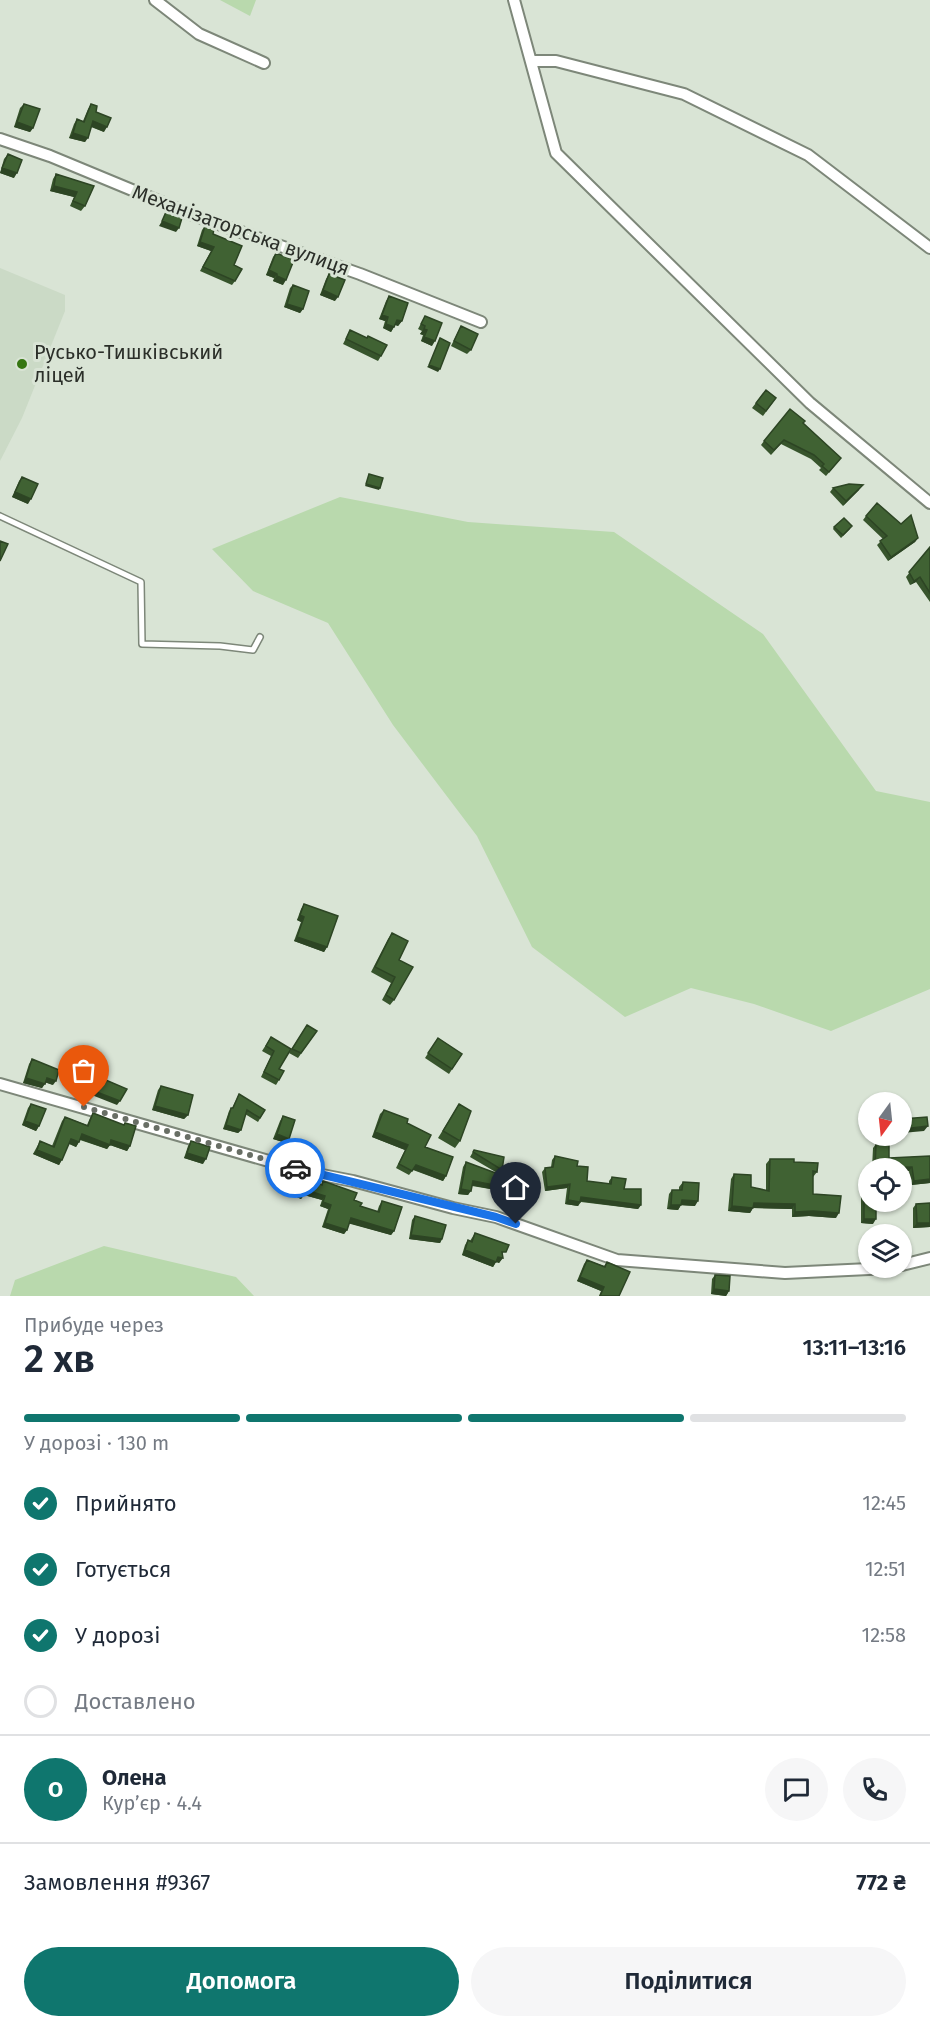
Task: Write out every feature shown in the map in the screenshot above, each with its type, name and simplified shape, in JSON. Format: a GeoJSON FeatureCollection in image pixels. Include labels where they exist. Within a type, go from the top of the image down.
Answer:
{"type":"FeatureCollection","features":[{"type":"Feature","properties":{"kind":"street"},"geometry":{"type":"LineString","coordinates":[[155,0],[199,34],[264,63]]}},
{"type":"Feature","properties":{"kind":"street"},"geometry":{"type":"LineString","coordinates":[[514,0],[556,153],[810,403],[930,503]]}},
{"type":"Feature","properties":{"kind":"street"},"geometry":{"type":"LineString","coordinates":[[531,61],[556,61],[684,94],[808,156],[930,248]]}},
{"type":"Feature","properties":{"kind":"street","name":"Механізаторська вулиця"},"geometry":{"type":"LineString","coordinates":[[0,138],[50,156],[190,214],[360,274],[481,322]]}},
{"type":"Feature","properties":{"kind":"street"},"geometry":{"type":"LineString","coordinates":[[0,1084],[307,1172],[353,1181],[496,1217],[617,1260],[785,1273],[858,1270]]}},
{"type":"Feature","properties":{"kind":"street"},"geometry":{"type":"LineString","coordinates":[[912,1262],[930,1258]]}},
{"type":"Feature","properties":{"kind":"lane"},"geometry":{"type":"LineString","coordinates":[[0,516],[141,582],[142,644],[220,646],[254,650],[260,638]]}},
{"type":"Feature","properties":{"kind":"shaded area","name":"Русько-Тишківський ліцей"},"geometry":{"type":"Polygon","coordinates":[[[0,268],[65,295],[65,311],[22,418],[0,461],[0,268]]]}},
{"type":"Feature","properties":{"kind":"green space"},"geometry":{"type":"Polygon","coordinates":[[[220,0],[256,0],[250,16],[220,0]]]}},
{"type":"Feature","properties":{"kind":"green space"},"geometry":{"type":"Polygon","coordinates":[[[340,497],[468,522],[614,532],[763,634],[876,791],[930,802],[930,989],[831,1031],[754,1004],[691,988],[625,1017],[532,947],[477,836],[393,725],[328,623],[253,591],[212,549],[340,497]]]}},
{"type":"Feature","properties":{"kind":"green space"},"geometry":{"type":"Polygon","coordinates":[[[104,1246],[236,1277],[254,1296],[10,1296],[15,1280],[104,1246]]]}},
{"type":"Feature","properties":{"kind":"building"},"geometry":{"type":"Polygon","coordinates":[[[24,104],[40,109],[33,128],[17,122],[24,104]]]}},
{"type":"Feature","properties":{"kind":"building"},"geometry":{"type":"Polygon","coordinates":[[[91,104],[97,106],[96,112],[111,118],[107,127],[93,121],[88,138],[73,133],[77,119],[84,122],[91,104]]]}},
{"type":"Feature","properties":{"kind":"building"},"geometry":{"type":"Polygon","coordinates":[[[8,154],[22,160],[17,173],[2,168],[8,154]]]}},
{"type":"Feature","properties":{"kind":"building"},"geometry":{"type":"Polygon","coordinates":[[[56,174],[94,186],[85,206],[73,201],[77,192],[54,186],[56,174]]]}},
{"type":"Feature","properties":{"kind":"building"},"geometry":{"type":"Polygon","coordinates":[[[166,212],[182,218],[179,228],[162,221],[166,212]]]}},
{"type":"Feature","properties":{"kind":"building"},"geometry":{"type":"Polygon","coordinates":[[[205,226],[214,229],[213,234],[242,246],[234,265],[242,269],[235,281],[203,267],[214,247],[200,242],[205,226]]]}},
{"type":"Feature","properties":{"kind":"building"},"geometry":{"type":"Polygon","coordinates":[[[276,253],[294,260],[286,280],[269,270],[276,253]]]}},
{"type":"Feature","properties":{"kind":"building"},"geometry":{"type":"Polygon","coordinates":[[[329,274],[345,280],[338,297],[323,290],[329,274]]]}},
{"type":"Feature","properties":{"kind":"building"},"geometry":{"type":"Polygon","coordinates":[[[293,285],[309,291],[303,309],[287,304],[293,285]]]}},
{"type":"Feature","properties":{"kind":"building"},"geometry":{"type":"Polygon","coordinates":[[[389,296],[408,303],[402,321],[397,320],[394,327],[386,324],[388,317],[382,315],[389,296]]]}},
{"type":"Feature","properties":{"kind":"building"},"geometry":{"type":"Polygon","coordinates":[[[425,316],[442,323],[435,341],[424,337],[427,330],[421,324],[425,316]]]}},
{"type":"Feature","properties":{"kind":"building"},"geometry":{"type":"Polygon","coordinates":[[[461,326],[478,334],[471,350],[454,341],[461,326]]]}},
{"type":"Feature","properties":{"kind":"building"},"geometry":{"type":"Polygon","coordinates":[[[350,330],[387,345],[381,356],[346,339],[350,330]]]}},
{"type":"Feature","properties":{"kind":"building"},"geometry":{"type":"Polygon","coordinates":[[[440,338],[450,343],[440,369],[429,365],[440,338]]]}},
{"type":"Feature","properties":{"kind":"building"},"geometry":{"type":"Polygon","coordinates":[[[766,390],[776,398],[766,411],[756,403],[766,390]]]}},
{"type":"Feature","properties":{"kind":"building"},"geometry":{"type":"Polygon","coordinates":[[[790,409],[841,458],[829,472],[814,455],[784,440],[774,450],[764,441],[790,409]]]}},
{"type":"Feature","properties":{"kind":"building"},"geometry":{"type":"Polygon","coordinates":[[[369,474],[383,478],[380,488],[366,484],[369,474]]]}},
{"type":"Feature","properties":{"kind":"building"},"geometry":{"type":"Polygon","coordinates":[[[22,477],[38,484],[31,499],[15,492],[22,477]]]}},
{"type":"Feature","properties":{"kind":"building"},"geometry":{"type":"Polygon","coordinates":[[[849,484],[863,485],[846,501],[833,488],[849,484]]]}},
{"type":"Feature","properties":{"kind":"building"},"geometry":{"type":"Polygon","coordinates":[[[877,503],[901,524],[911,515],[918,538],[891,557],[880,541],[887,536],[866,516],[877,503]]]}},
{"type":"Feature","properties":{"kind":"building"},"geometry":{"type":"Polygon","coordinates":[[[844,518],[852,526],[843,535],[834,527],[844,518]]]}},
{"type":"Feature","properties":{"kind":"building"},"geometry":{"type":"Polygon","coordinates":[[[0,541],[8,544],[0,561],[0,541]]]}},
{"type":"Feature","properties":{"kind":"building"},"geometry":{"type":"Polygon","coordinates":[[[930,547],[930,593],[920,577],[914,581],[909,572],[930,547]]]}},
{"type":"Feature","properties":{"kind":"building"},"geometry":{"type":"Polygon","coordinates":[[[304,904],[338,916],[327,947],[297,937],[304,917],[300,915],[304,904]]]}},
{"type":"Feature","properties":{"kind":"building"},"geometry":{"type":"Polygon","coordinates":[[[392,933],[408,941],[399,960],[413,967],[394,1000],[386,995],[395,977],[375,967],[392,933]]]}},
{"type":"Feature","properties":{"kind":"building"},"geometry":{"type":"Polygon","coordinates":[[[307,1025],[317,1031],[301,1053],[292,1049],[307,1025]]]}},
{"type":"Feature","properties":{"kind":"building"},"geometry":{"type":"Polygon","coordinates":[[[271,1037],[291,1049],[279,1069],[284,1071],[279,1080],[264,1072],[274,1051],[266,1046],[271,1037]]]}},
{"type":"Feature","properties":{"kind":"building"},"geometry":{"type":"Polygon","coordinates":[[[438,1038],[462,1054],[452,1069],[428,1053],[438,1038]]]}},
{"type":"Feature","properties":{"kind":"building"},"geometry":{"type":"Polygon","coordinates":[[[32,1059],[59,1070],[56,1081],[47,1078],[45,1084],[26,1078],[32,1059]]]}},
{"type":"Feature","properties":{"kind":"building"},"geometry":{"type":"Polygon","coordinates":[[[87,1072],[127,1089],[120,1101],[81,1086],[87,1072]]]}},
{"type":"Feature","properties":{"kind":"building"},"geometry":{"type":"Polygon","coordinates":[[[161,1086],[193,1095],[188,1115],[155,1106],[161,1086]]]}},
{"type":"Feature","properties":{"kind":"building"},"geometry":{"type":"Polygon","coordinates":[[[239,1094],[265,1110],[260,1118],[247,1110],[241,1130],[226,1125],[231,1108],[239,1094]]]}},
{"type":"Feature","properties":{"kind":"building"},"geometry":{"type":"Polygon","coordinates":[[[31,1104],[46,1109],[39,1126],[25,1121],[31,1104]]]}},
{"type":"Feature","properties":{"kind":"building"},"geometry":{"type":"Polygon","coordinates":[[[459,1104],[471,1111],[460,1141],[443,1131],[459,1104]]]}},
{"type":"Feature","properties":{"kind":"building"},"geometry":{"type":"Polygon","coordinates":[[[384,1110],[408,1119],[407,1123],[431,1135],[425,1147],[453,1157],[446,1176],[416,1165],[412,1171],[399,1164],[408,1145],[375,1132],[384,1110]]]}},
{"type":"Feature","properties":{"kind":"building"},"geometry":{"type":"Polygon","coordinates":[[[93,1113],[124,1125],[125,1123],[136,1126],[130,1146],[111,1140],[110,1145],[82,1134],[79,1142],[71,1139],[62,1160],[37,1150],[40,1141],[54,1147],[65,1117],[88,1126],[93,1113]]]}},
{"type":"Feature","properties":{"kind":"building"},"geometry":{"type":"Polygon","coordinates":[[[283,1116],[295,1120],[289,1139],[277,1134],[283,1116]]]}},
{"type":"Feature","properties":{"kind":"building"},"geometry":{"type":"Polygon","coordinates":[[[927,1117],[928,1126],[912,1128],[912,1118],[927,1117]]]}},
{"type":"Feature","properties":{"kind":"building"},"geometry":{"type":"Polygon","coordinates":[[[191,1141],[210,1147],[206,1159],[187,1153],[191,1141]]]}},
{"type":"Feature","properties":{"kind":"building"},"geometry":{"type":"Polygon","coordinates":[[[876,1146],[889,1146],[889,1158],[875,1158],[876,1146]]]}},
{"type":"Feature","properties":{"kind":"building"},"geometry":{"type":"Polygon","coordinates":[[[474,1150],[504,1157],[502,1170],[473,1152],[474,1150]]]}},
{"type":"Feature","properties":{"kind":"building"},"geometry":{"type":"Polygon","coordinates":[[[555,1156],[578,1161],[577,1166],[588,1167],[587,1181],[611,1184],[612,1177],[626,1179],[624,1189],[641,1189],[641,1205],[581,1197],[580,1202],[568,1200],[570,1184],[547,1187],[545,1168],[553,1167],[555,1156]]]}},
{"type":"Feature","properties":{"kind":"building"},"geometry":{"type":"Polygon","coordinates":[[[930,1156],[930,1179],[914,1181],[912,1158],[889,1158],[930,1156]]]}},
{"type":"Feature","properties":{"kind":"building"},"geometry":{"type":"Polygon","coordinates":[[[770,1159],[794,1159],[794,1162],[818,1163],[817,1172],[813,1171],[813,1194],[841,1196],[839,1213],[795,1212],[795,1204],[754,1203],[753,1208],[732,1206],[734,1174],[751,1175],[751,1187],[769,1191],[770,1159]]]}},
{"type":"Feature","properties":{"kind":"building"},"geometry":{"type":"Polygon","coordinates":[[[466,1162],[501,1175],[499,1186],[473,1181],[471,1191],[461,1189],[466,1162]]]}},
{"type":"Feature","properties":{"kind":"building"},"geometry":{"type":"Polygon","coordinates":[[[296,1174],[322,1185],[323,1181],[357,1193],[354,1200],[362,1203],[360,1206],[379,1212],[382,1201],[402,1207],[394,1231],[351,1218],[347,1230],[325,1223],[331,1205],[323,1202],[325,1196],[306,1190],[304,1194],[289,1188],[296,1174]]]}},
{"type":"Feature","properties":{"kind":"building"},"geometry":{"type":"Polygon","coordinates":[[[518,1177],[531,1178],[529,1193],[517,1192],[518,1177]]]}},
{"type":"Feature","properties":{"kind":"building"},"geometry":{"type":"Polygon","coordinates":[[[683,1182],[699,1183],[698,1201],[682,1200],[681,1205],[671,1205],[672,1190],[682,1190],[683,1182]]]}},
{"type":"Feature","properties":{"kind":"building"},"geometry":{"type":"Polygon","coordinates":[[[930,1203],[930,1223],[917,1223],[916,1204],[930,1203]]]}},
{"type":"Feature","properties":{"kind":"building"},"geometry":{"type":"Polygon","coordinates":[[[864,1212],[876,1212],[876,1219],[864,1219],[864,1212]]]}},
{"type":"Feature","properties":{"kind":"building"},"geometry":{"type":"Polygon","coordinates":[[[415,1216],[446,1225],[442,1239],[411,1235],[415,1216]]]}},
{"type":"Feature","properties":{"kind":"building"},"geometry":{"type":"Polygon","coordinates":[[[475,1233],[509,1245],[506,1252],[502,1252],[503,1258],[498,1257],[496,1262],[465,1250],[468,1240],[472,1242],[475,1233]]]}},
{"type":"Feature","properties":{"kind":"building"},"geometry":{"type":"Polygon","coordinates":[[[587,1260],[605,1267],[607,1262],[630,1272],[619,1296],[600,1296],[604,1287],[580,1277],[587,1260]]]}},
{"type":"Feature","properties":{"kind":"building"},"geometry":{"type":"Polygon","coordinates":[[[715,1275],[730,1276],[729,1291],[714,1289],[715,1275]]]}},
{"type":"Feature","properties":{"kind":"way so far"},"geometry":{"type":"LineString","coordinates":[[84,1107],[295,1168]]}},
{"type":"Feature","properties":{"kind":"place","name":"Русько-Тишківський ліцей"},"geometry":{"type":"Point","coordinates":[22,364]}},
{"type":"Feature","properties":{"kind":"route"},"geometry":{"type":"LineString","coordinates":[[295,1168],[496,1217],[516,1224]]}}]}
